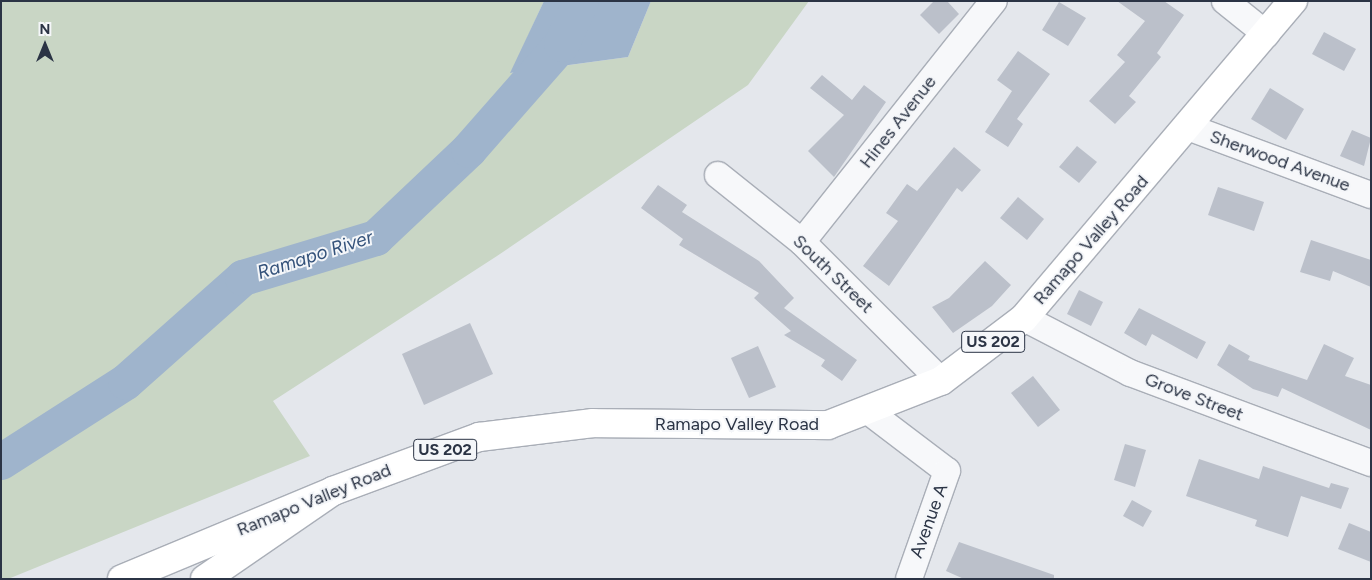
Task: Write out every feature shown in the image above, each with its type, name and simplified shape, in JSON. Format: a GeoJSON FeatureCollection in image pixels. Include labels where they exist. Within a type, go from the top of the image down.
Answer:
{"type":"FeatureCollection","features":[{"type":"Feature","properties":{"kind":"main road","name":"Ramapo Valley Road"},"geometry":{"type":"LineString","coordinates":[[122,579],[333,491],[479,437],[594,423],[828,425],[941,381],[1024,318],[1293,1]]}},
{"type":"Feature","properties":{"kind":"main road"},"geometry":{"type":"LineString","coordinates":[[205,579],[333,491]]}},
{"type":"Feature","properties":{"kind":"street","name":"Hines Avenue"},"geometry":{"type":"LineString","coordinates":[[802,242],[994,1]]}},
{"type":"Feature","properties":{"kind":"street"},"geometry":{"type":"LineString","coordinates":[[1225,1],[1266,34]]}},
{"type":"Feature","properties":{"kind":"street","name":"Sherwood Avenue"},"geometry":{"type":"LineString","coordinates":[[1188,127],[1371,195]]}},
{"type":"Feature","properties":{"kind":"street","name":"South Street"},"geometry":{"type":"LineString","coordinates":[[718,175],[802,242],[941,381]]}},
{"type":"Feature","properties":{"kind":"street","name":"Grove Street"},"geometry":{"type":"LineString","coordinates":[[1024,318],[1130,373],[1371,462]]}},
{"type":"Feature","properties":{"kind":"street","name":"Avenue A"},"geometry":{"type":"LineString","coordinates":[[868,411],[947,472],[908,579]]}},
{"type":"Feature","properties":{"kind":"green space"},"geometry":{"type":"Polygon","coordinates":[[[1,1],[544,1],[511,73],[628,57],[651,1],[809,1],[748,85],[497,256],[273,401],[310,456],[8,579],[1,579],[1,1]]]}},
{"type":"Feature","properties":{"kind":"water"},"geometry":{"type":"Polygon","coordinates":[[[544,1],[651,1],[628,57],[510,73],[544,1]]]}},
{"type":"Feature","properties":{"kind":"building"},"geometry":{"type":"Polygon","coordinates":[[[934,1],[947,1],[959,14],[939,34],[920,15],[934,1]]]}},
{"type":"Feature","properties":{"kind":"building"},"geometry":{"type":"Polygon","coordinates":[[[1117,1],[1164,1],[1184,15],[1157,53],[1161,57],[1129,96],[1136,102],[1115,124],[1089,101],[1125,62],[1117,55],[1145,21],[1117,1]]]}},
{"type":"Feature","properties":{"kind":"building"},"geometry":{"type":"Polygon","coordinates":[[[1059,2],[1086,18],[1068,46],[1042,30],[1059,2]]]}},
{"type":"Feature","properties":{"kind":"building"},"geometry":{"type":"Polygon","coordinates":[[[1324,32],[1356,49],[1344,71],[1312,54],[1324,32]]]}},
{"type":"Feature","properties":{"kind":"building"},"geometry":{"type":"Polygon","coordinates":[[[1018,51],[1050,74],[1017,119],[1023,124],[1008,147],[985,132],[1012,91],[997,80],[1018,51]]]}},
{"type":"Feature","properties":{"kind":"building"},"geometry":{"type":"Polygon","coordinates":[[[822,75],[852,100],[864,85],[886,102],[834,177],[808,151],[844,115],[810,88],[822,75]]]}},
{"type":"Feature","properties":{"kind":"building"},"geometry":{"type":"Polygon","coordinates":[[[1270,88],[1304,109],[1286,140],[1251,119],[1270,88]]]}},
{"type":"Feature","properties":{"kind":"building"},"geometry":{"type":"Polygon","coordinates":[[[1352,130],[1371,138],[1364,166],[1340,156],[1352,130]]]}},
{"type":"Feature","properties":{"kind":"building"},"geometry":{"type":"Polygon","coordinates":[[[1077,146],[1097,162],[1079,183],[1059,167],[1077,146]]]}},
{"type":"Feature","properties":{"kind":"building"},"geometry":{"type":"Polygon","coordinates":[[[954,147],[981,170],[962,192],[957,188],[889,286],[863,266],[898,221],[886,213],[907,184],[917,191],[954,147]]]}},
{"type":"Feature","properties":{"kind":"building"},"geometry":{"type":"Polygon","coordinates":[[[658,185],[687,205],[682,212],[759,261],[794,298],[784,308],[857,360],[842,381],[821,366],[825,360],[784,335],[791,331],[754,298],[759,293],[679,245],[683,239],[641,208],[658,185]]]}},
{"type":"Feature","properties":{"kind":"building"},"geometry":{"type":"Polygon","coordinates":[[[1218,187],[1264,202],[1254,231],[1208,215],[1218,187]]]}},
{"type":"Feature","properties":{"kind":"building"},"geometry":{"type":"Polygon","coordinates":[[[1018,197],[1044,219],[1027,240],[1000,218],[1018,197]]]}},
{"type":"Feature","properties":{"kind":"building"},"geometry":{"type":"Polygon","coordinates":[[[1311,240],[1371,260],[1371,287],[1333,271],[1330,281],[1300,272],[1311,240]]]}},
{"type":"Feature","properties":{"kind":"building"},"geometry":{"type":"Polygon","coordinates":[[[985,261],[1011,285],[992,306],[953,333],[932,307],[949,298],[985,261]]]}},
{"type":"Feature","properties":{"kind":"building"},"geometry":{"type":"Polygon","coordinates":[[[1079,290],[1103,302],[1091,326],[1067,314],[1079,290]]]}},
{"type":"Feature","properties":{"kind":"building"},"geometry":{"type":"Polygon","coordinates":[[[1139,308],[1206,342],[1197,359],[1152,334],[1146,346],[1124,333],[1139,308]]]}},
{"type":"Feature","properties":{"kind":"building"},"geometry":{"type":"Polygon","coordinates":[[[470,323],[493,374],[424,405],[402,354],[470,323]]]}},
{"type":"Feature","properties":{"kind":"building"},"geometry":{"type":"Polygon","coordinates":[[[1229,344],[1250,356],[1248,360],[1307,380],[1324,344],[1354,358],[1345,376],[1371,385],[1371,430],[1282,388],[1278,397],[1253,389],[1217,365],[1229,344]]]}},
{"type":"Feature","properties":{"kind":"building"},"geometry":{"type":"Polygon","coordinates":[[[758,346],[776,387],[749,398],[731,358],[758,346]]]}},
{"type":"Feature","properties":{"kind":"building"},"geometry":{"type":"Polygon","coordinates":[[[1033,376],[1060,410],[1038,427],[1011,393],[1033,376]]]}},
{"type":"Feature","properties":{"kind":"building"},"geometry":{"type":"Polygon","coordinates":[[[1125,444],[1146,450],[1135,487],[1114,480],[1125,444]]]}},
{"type":"Feature","properties":{"kind":"building"},"geometry":{"type":"Polygon","coordinates":[[[1199,459],[1259,479],[1263,466],[1329,488],[1331,483],[1349,488],[1341,509],[1301,496],[1288,537],[1255,526],[1257,520],[1186,496],[1199,459]]]}},
{"type":"Feature","properties":{"kind":"building"},"geometry":{"type":"Polygon","coordinates":[[[1132,500],[1152,511],[1143,527],[1123,516],[1132,500]]]}},
{"type":"Feature","properties":{"kind":"building"},"geometry":{"type":"Polygon","coordinates":[[[1349,523],[1371,532],[1371,562],[1338,549],[1349,523]]]}},
{"type":"Feature","properties":{"kind":"building"},"geometry":{"type":"Polygon","coordinates":[[[959,542],[1054,575],[1054,579],[964,579],[946,571],[959,542]]]}},
{"type":"Feature","properties":{"kind":"waterway","name":"Ramapo River"},"geometry":{"type":"LineString","coordinates":[[1,462],[126,382],[243,278],[376,238],[469,150],[562,44],[581,1]]}}]}
